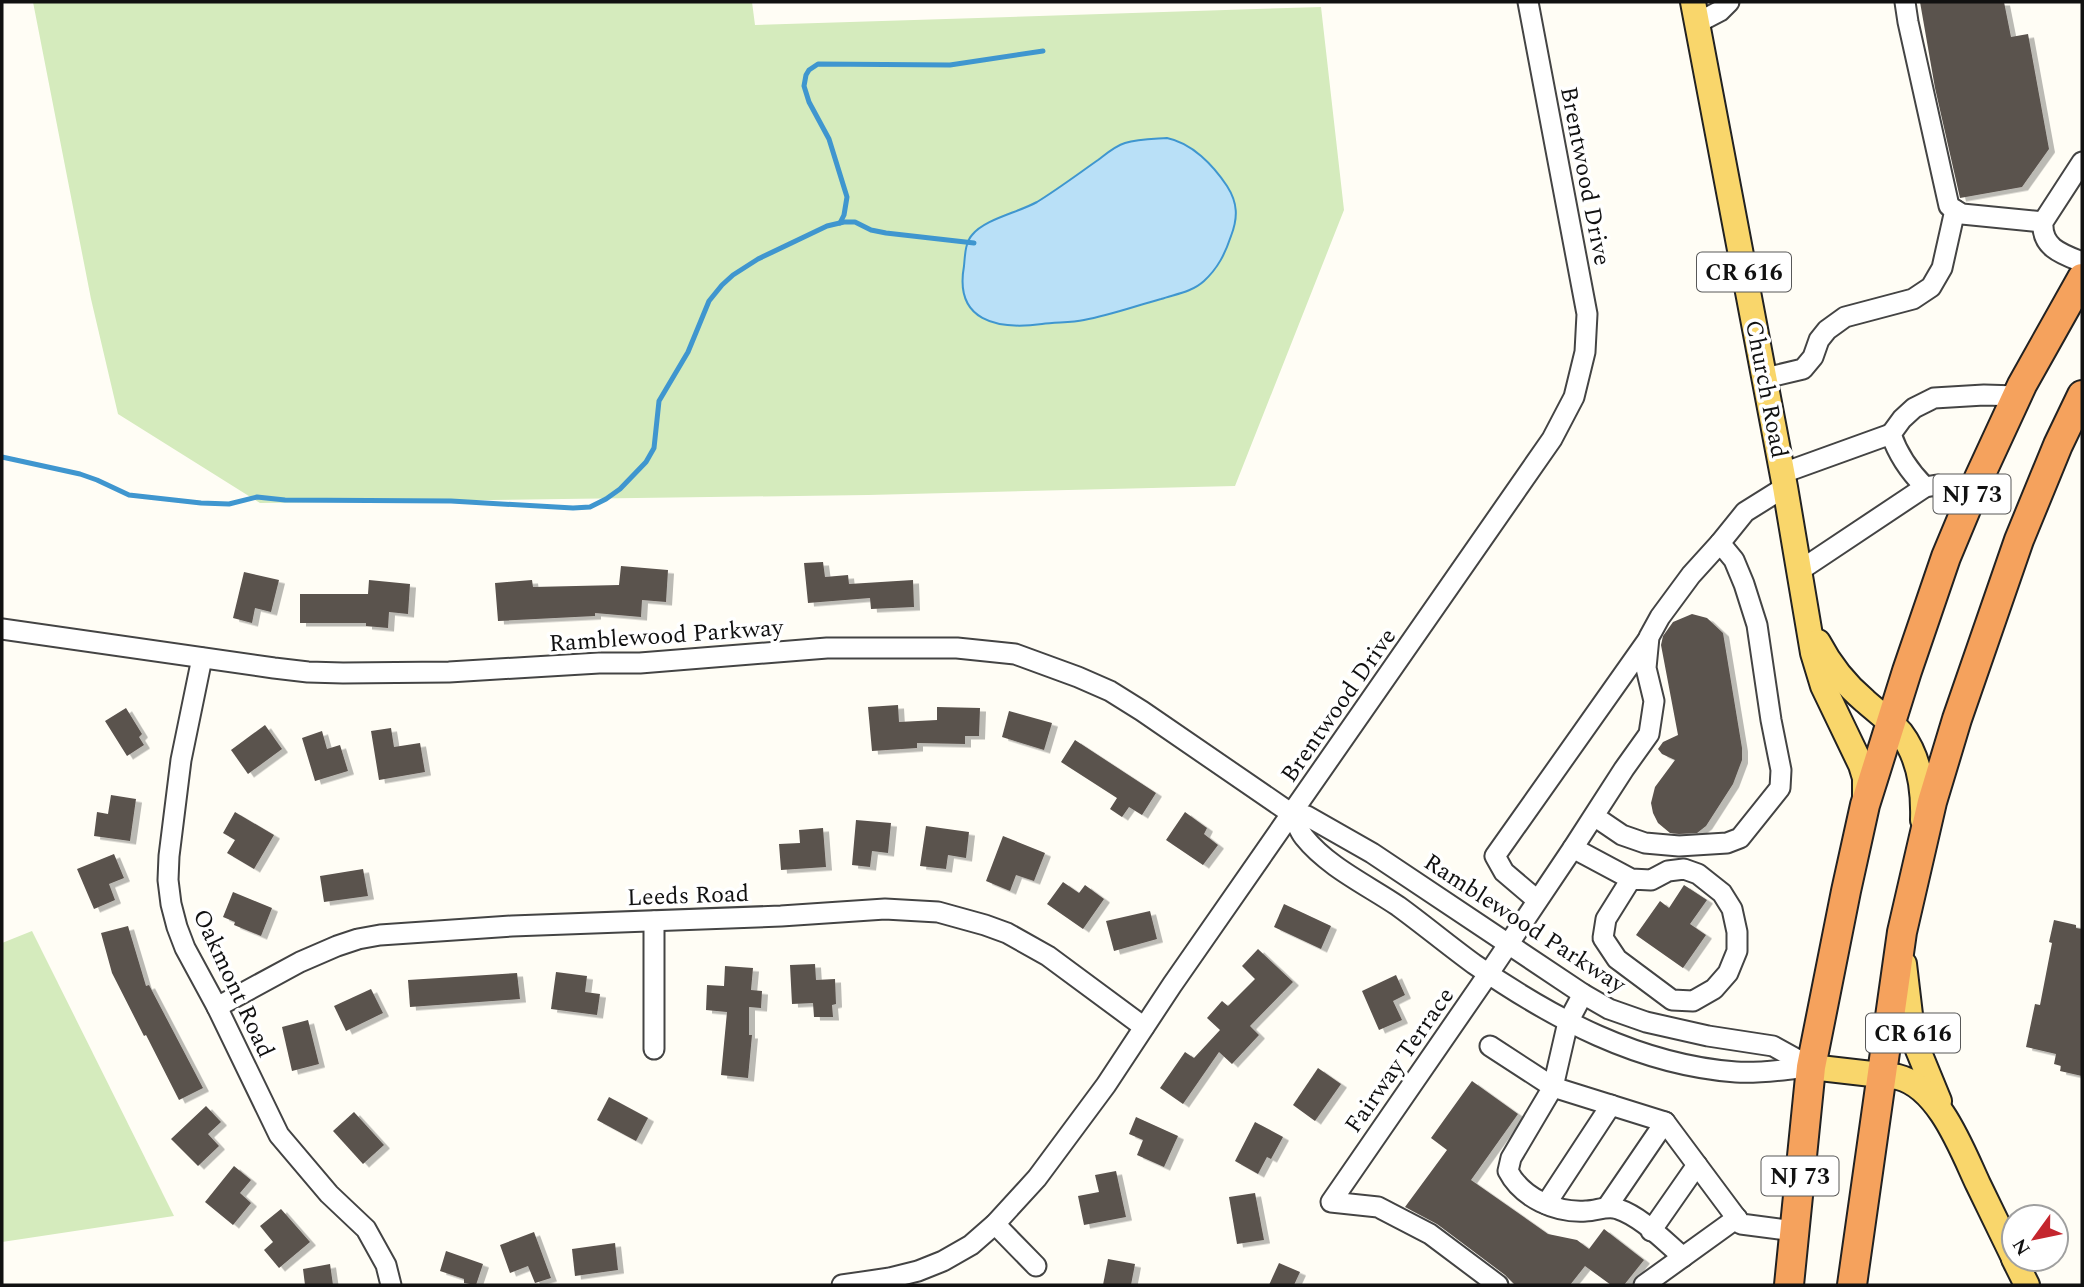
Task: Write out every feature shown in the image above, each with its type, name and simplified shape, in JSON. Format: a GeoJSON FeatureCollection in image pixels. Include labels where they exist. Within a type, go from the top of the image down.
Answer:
{"type":"FeatureCollection","features":[{"type":"Feature","properties":{"kind":"highway","name":"NJ 73"},"geometry":{"type":"LineString","coordinates":[[1790,1285],[1811,1067],[1865,805],[1946,557],[1964,513],[2018,396],[2082,278]]}},
{"type":"Feature","properties":{"kind":"highway","name":"NJ 73"},"geometry":{"type":"LineString","coordinates":[[1852,1285],[1902,932],[1922,842],[1957,719],[2019,540],[2082,395]]}},
{"type":"Feature","properties":{"kind":"main road","name":"Church Road"},"geometry":{"type":"LineString","coordinates":[[1695,13],[1784,480],[1813,653],[1823,686],[1863,771],[1865,805]]}},
{"type":"Feature","properties":{"kind":"main road","name":"Church Road"},"geometry":{"type":"LineString","coordinates":[[1806,613],[1819,645],[1841,677],[1891,722],[1916,759],[1923,793],[1922,842]]}},
{"type":"Feature","properties":{"kind":"main road","name":"CR 616"},"geometry":{"type":"LineString","coordinates":[[1902,932],[1904,975],[1916,1045],[2000,1230]]}},
{"type":"Feature","properties":{"kind":"main road","name":"CR 616"},"geometry":{"type":"LineString","coordinates":[[1811,1067],[1906,1079],[1926,1094],[1951,1127]]}},
{"type":"Feature","properties":{"kind":"street","name":"Brentwood Drive"},"geometry":{"type":"LineString","coordinates":[[842,1285],[890,1278],[931,1266],[971,1245],[995,1224],[1037,1178],[1088,1110],[1552,439],[1574,397],[1585,352],[1587,314],[1528,2]]}},
{"type":"Feature","properties":{"kind":"street"},"geometry":{"type":"LineString","coordinates":[[1695,13],[1720,11],[1730,2]]}},
{"type":"Feature","properties":{"kind":"street"},"geometry":{"type":"LineString","coordinates":[[1905,2],[1949,206],[1962,214],[2043,222]]}},
{"type":"Feature","properties":{"kind":"street"},"geometry":{"type":"LineString","coordinates":[[2082,162],[2043,222],[2042,233],[2048,244],[2082,262]]}},
{"type":"Feature","properties":{"kind":"street"},"geometry":{"type":"LineString","coordinates":[[1765,378],[1803,369],[1813,357],[1819,340],[1827,330],[1845,317],[1913,299],[1931,287],[1942,268],[1955,210]]}},
{"type":"Feature","properties":{"kind":"street"},"geometry":{"type":"LineString","coordinates":[[1537,900],[1504,872],[1495,856],[1649,637],[1660,617],[1691,575],[1745,512],[1784,480],[1891,434],[1914,408],[1934,398],[2018,396]]}},
{"type":"Feature","properties":{"kind":"street"},"geometry":{"type":"LineString","coordinates":[[1891,434],[1911,474],[1925,487]]}},
{"type":"Feature","properties":{"kind":"street"},"geometry":{"type":"LineString","coordinates":[[1799,571],[1925,487],[1937,485],[1964,513]]}},
{"type":"Feature","properties":{"kind":"street"},"geometry":{"type":"LineString","coordinates":[[1594,816],[1622,835],[1645,842],[1679,846],[1727,843],[1741,838],[1780,788],[1781,770],[1756,625],[1734,560],[1720,543]]}},
{"type":"Feature","properties":{"kind":"street","name":"Ramblewood Parkway"},"geometry":{"type":"LineString","coordinates":[[2,629],[308,673],[449,672],[640,663],[827,648],[957,648],[1016,654],[1110,691],[1292,814],[1307,816],[1350,840],[1609,1009],[1646,1022],[1698,1034],[1773,1046],[1811,1067]]}},
{"type":"Feature","properties":{"kind":"street","name":"Fairway Terrace"},"geometry":{"type":"LineString","coordinates":[[1498,1285],[1430,1234],[1378,1207],[1331,1202],[1489,974],[1649,734],[1654,701],[1646,668],[1649,637]]}},
{"type":"Feature","properties":{"kind":"street","name":"Oakmont Road"},"geometry":{"type":"LineString","coordinates":[[202,658],[181,760],[169,856],[168,880],[177,927],[279,1135],[329,1194],[366,1229],[386,1265],[391,1285]]}},
{"type":"Feature","properties":{"kind":"street","name":"Ramblewood Parkway"},"geometry":{"type":"LineString","coordinates":[[1292,814],[1303,836],[1320,852],[1489,974],[1568,1022],[1617,1044],[1677,1062],[1737,1072],[1811,1067]]}},
{"type":"Feature","properties":{"kind":"street"},"geometry":{"type":"LineString","coordinates":[[1573,848],[1631,879],[1651,880],[1668,871],[1684,869],[1698,874],[1722,893],[1732,909],[1737,932],[1737,951],[1728,972],[1714,989],[1693,1001],[1672,1000],[1617,959],[1603,938],[1606,919],[1631,879]]}},
{"type":"Feature","properties":{"kind":"street","name":"Leeds Road"},"geometry":{"type":"LineString","coordinates":[[217,1007],[291,966],[358,939],[404,932],[808,915],[884,909],[938,912],[1007,933],[1085,982],[1144,1027]]}},
{"type":"Feature","properties":{"kind":"street"},"geometry":{"type":"LineString","coordinates":[[654,921],[654,1049]]}},
{"type":"Feature","properties":{"kind":"street"},"geometry":{"type":"LineString","coordinates":[[1583,994],[1568,1022],[1553,1087],[1511,1158],[1508,1171],[1514,1182],[1525,1192],[1546,1204],[1573,1211],[1607,1207],[1625,1213],[1684,1257]]}},
{"type":"Feature","properties":{"kind":"street"},"geometry":{"type":"LineString","coordinates":[[1490,1046],[1553,1087],[1665,1122],[1741,1224],[1795,1231]]}},
{"type":"Feature","properties":{"kind":"street"},"geometry":{"type":"LineString","coordinates":[[1546,1204],[1611,1105]]}},
{"type":"Feature","properties":{"kind":"street"},"geometry":{"type":"LineString","coordinates":[[1607,1207],[1665,1122]]}},
{"type":"Feature","properties":{"kind":"street"},"geometry":{"type":"LineString","coordinates":[[1651,1231],[1697,1165]]}},
{"type":"Feature","properties":{"kind":"street"},"geometry":{"type":"LineString","coordinates":[[1644,1285],[1737,1218]]}},
{"type":"Feature","properties":{"kind":"street"},"geometry":{"type":"LineString","coordinates":[[995,1224],[1036,1266]]}},
{"type":"Feature","properties":{"kind":"green space"},"geometry":{"type":"Polygon","coordinates":[[[33,2],[752,2],[755,25],[1321,7],[1344,210],[1235,486],[868,495],[260,503],[118,414],[91,299],[33,2]]]}},
{"type":"Feature","properties":{"kind":"green space"},"geometry":{"type":"Polygon","coordinates":[[[32,931],[174,1216],[2,1242],[2,943],[32,931]]]}},
{"type":"Feature","properties":{"kind":"water"},"geometry":{"type":"Polygon","coordinates":[[[1167,138],[1185,145],[1208,163],[1231,192],[1235,205],[1235,223],[1226,249],[1217,266],[1204,281],[1178,294],[1074,322],[1009,325],[982,318],[972,310],[963,285],[965,258],[970,238],[978,229],[1037,202],[1118,146],[1135,141],[1167,138]]]}},
{"type":"Feature","properties":{"kind":"building"},"geometry":{"type":"Polygon","coordinates":[[[1920,2],[2004,2],[2011,37],[2028,34],[2049,149],[2022,187],[1960,198],[1935,88],[1920,2]]]}},
{"type":"Feature","properties":{"kind":"building"},"geometry":{"type":"Polygon","coordinates":[[[823,562],[825,577],[848,575],[849,584],[913,580],[914,607],[871,609],[870,598],[808,603],[804,563],[823,562]]]}},
{"type":"Feature","properties":{"kind":"building"},"geometry":{"type":"Polygon","coordinates":[[[621,566],[668,570],[666,602],[642,600],[641,617],[595,613],[595,616],[498,621],[495,583],[532,580],[533,587],[619,585],[621,566]]]}},
{"type":"Feature","properties":{"kind":"building"},"geometry":{"type":"Polygon","coordinates":[[[244,572],[279,580],[271,612],[255,608],[252,623],[233,618],[244,572]]]}},
{"type":"Feature","properties":{"kind":"building"},"geometry":{"type":"Polygon","coordinates":[[[369,580],[410,584],[408,614],[389,612],[388,628],[366,626],[366,623],[300,623],[300,594],[368,594],[369,580]]]}},
{"type":"Feature","properties":{"kind":"building"},"geometry":{"type":"Polygon","coordinates":[[[1692,614],[1707,618],[1723,633],[1742,760],[1733,784],[1706,826],[1697,833],[1679,834],[1670,833],[1658,823],[1651,803],[1655,787],[1675,760],[1658,749],[1663,742],[1678,735],[1661,645],[1663,636],[1673,622],[1692,614]]]}},
{"type":"Feature","properties":{"kind":"building"},"geometry":{"type":"Polygon","coordinates":[[[898,705],[899,722],[937,720],[937,707],[980,708],[979,736],[965,736],[965,744],[917,743],[917,748],[872,751],[868,707],[898,705]]]}},
{"type":"Feature","properties":{"kind":"building"},"geometry":{"type":"Polygon","coordinates":[[[126,708],[142,734],[139,737],[144,745],[127,756],[105,721],[126,708]]]}},
{"type":"Feature","properties":{"kind":"building"},"geometry":{"type":"Polygon","coordinates":[[[1009,711],[1052,723],[1044,750],[1002,737],[1009,711]]]}},
{"type":"Feature","properties":{"kind":"building"},"geometry":{"type":"Polygon","coordinates":[[[265,725],[282,749],[248,774],[231,750],[265,725]]]}},
{"type":"Feature","properties":{"kind":"building"},"geometry":{"type":"Polygon","coordinates":[[[391,728],[394,747],[420,743],[425,772],[379,780],[371,731],[391,728]]]}},
{"type":"Feature","properties":{"kind":"building"},"geometry":{"type":"Polygon","coordinates":[[[322,731],[327,749],[340,745],[348,771],[315,781],[302,738],[322,731]]]}},
{"type":"Feature","properties":{"kind":"building"},"geometry":{"type":"Polygon","coordinates":[[[1075,740],[1156,793],[1142,815],[1129,807],[1122,817],[1110,809],[1117,798],[1061,762],[1075,740]]]}},
{"type":"Feature","properties":{"kind":"building"},"geometry":{"type":"Polygon","coordinates":[[[111,795],[136,799],[130,841],[94,836],[97,812],[108,814],[111,795]]]}},
{"type":"Feature","properties":{"kind":"building"},"geometry":{"type":"Polygon","coordinates":[[[235,812],[274,835],[254,869],[227,853],[235,840],[223,833],[235,812]]]}},
{"type":"Feature","properties":{"kind":"building"},"geometry":{"type":"Polygon","coordinates":[[[1185,812],[1207,828],[1204,834],[1218,845],[1203,865],[1166,840],[1185,812]]]}},
{"type":"Feature","properties":{"kind":"building"},"geometry":{"type":"Polygon","coordinates":[[[856,820],[891,823],[888,853],[872,851],[870,867],[852,865],[856,820]]]}},
{"type":"Feature","properties":{"kind":"building"},"geometry":{"type":"Polygon","coordinates":[[[926,826],[969,832],[966,858],[948,855],[946,869],[920,866],[926,826]]]}},
{"type":"Feature","properties":{"kind":"building"},"geometry":{"type":"Polygon","coordinates":[[[823,828],[826,867],[781,870],[779,844],[800,843],[799,830],[823,828]]]}},
{"type":"Feature","properties":{"kind":"building"},"geometry":{"type":"Polygon","coordinates":[[[1003,836],[1045,853],[1034,881],[1016,875],[1010,891],[986,881],[1003,836]]]}},
{"type":"Feature","properties":{"kind":"building"},"geometry":{"type":"Polygon","coordinates":[[[114,854],[124,878],[109,884],[115,900],[94,909],[77,869],[114,854]]]}},
{"type":"Feature","properties":{"kind":"building"},"geometry":{"type":"Polygon","coordinates":[[[363,869],[368,896],[324,902],[320,876],[363,869]]]}},
{"type":"Feature","properties":{"kind":"building"},"geometry":{"type":"Polygon","coordinates":[[[1063,882],[1079,893],[1085,885],[1104,899],[1083,929],[1047,904],[1063,882]]]}},
{"type":"Feature","properties":{"kind":"building"},"geometry":{"type":"Polygon","coordinates":[[[1684,885],[1707,900],[1690,924],[1706,935],[1683,968],[1636,935],[1660,901],[1669,908],[1684,885]]]}},
{"type":"Feature","properties":{"kind":"building"},"geometry":{"type":"Polygon","coordinates":[[[233,892],[272,908],[261,936],[234,925],[235,922],[223,917],[233,892]]]}},
{"type":"Feature","properties":{"kind":"building"},"geometry":{"type":"Polygon","coordinates":[[[1284,904],[1331,926],[1321,949],[1274,927],[1284,904]]]}},
{"type":"Feature","properties":{"kind":"building"},"geometry":{"type":"Polygon","coordinates":[[[1150,911],[1157,939],[1114,951],[1106,921],[1150,911]]]}},
{"type":"Feature","properties":{"kind":"building"},"geometry":{"type":"Polygon","coordinates":[[[2054,920],[2082,929],[2082,1076],[2060,1071],[2061,1066],[2054,1064],[2056,1054],[2026,1047],[2035,1004],[2040,1005],[2054,920]]]}},
{"type":"Feature","properties":{"kind":"building"},"geometry":{"type":"Polygon","coordinates":[[[128,926],[146,986],[149,985],[203,1088],[179,1100],[112,973],[101,933],[128,926]]]}},
{"type":"Feature","properties":{"kind":"building"},"geometry":{"type":"Polygon","coordinates":[[[1258,949],[1293,982],[1250,1026],[1259,1035],[1232,1064],[1219,1052],[1183,1104],[1160,1088],[1185,1052],[1194,1058],[1220,1030],[1207,1018],[1222,1001],[1228,1006],[1255,979],[1242,966],[1258,949]]]}},
{"type":"Feature","properties":{"kind":"building"},"geometry":{"type":"Polygon","coordinates":[[[815,964],[816,980],[835,979],[836,1004],[832,1005],[833,1017],[814,1017],[813,1003],[792,1004],[790,965],[815,964]]]}},
{"type":"Feature","properties":{"kind":"building"},"geometry":{"type":"Polygon","coordinates":[[[725,966],[753,968],[751,990],[762,991],[761,1008],[749,1007],[749,1035],[752,1035],[748,1078],[721,1075],[727,1012],[706,1010],[707,985],[724,986],[725,966]]]}},
{"type":"Feature","properties":{"kind":"building"},"geometry":{"type":"Polygon","coordinates":[[[556,972],[587,976],[585,992],[600,994],[597,1015],[551,1009],[556,972]]]}},
{"type":"Feature","properties":{"kind":"building"},"geometry":{"type":"Polygon","coordinates":[[[517,973],[520,999],[410,1007],[408,980],[517,973]]]}},
{"type":"Feature","properties":{"kind":"building"},"geometry":{"type":"Polygon","coordinates":[[[1396,975],[1405,995],[1393,1001],[1402,1020],[1379,1030],[1362,991],[1396,975]]]}},
{"type":"Feature","properties":{"kind":"building"},"geometry":{"type":"Polygon","coordinates":[[[371,989],[383,1013],[346,1031],[334,1006],[371,989]]]}},
{"type":"Feature","properties":{"kind":"building"},"geometry":{"type":"Polygon","coordinates":[[[308,1020],[319,1064],[292,1071],[282,1027],[308,1020]]]}},
{"type":"Feature","properties":{"kind":"building"},"geometry":{"type":"Polygon","coordinates":[[[1318,1068],[1341,1084],[1315,1121],[1293,1105],[1318,1068]]]}},
{"type":"Feature","properties":{"kind":"building"},"geometry":{"type":"Polygon","coordinates":[[[1472,1081],[1518,1114],[1471,1180],[1548,1234],[1577,1240],[1589,1249],[1604,1229],[1644,1260],[1624,1285],[1611,1285],[1585,1266],[1570,1285],[1515,1285],[1437,1224],[1405,1207],[1447,1150],[1431,1138],[1472,1081]]]}},
{"type":"Feature","properties":{"kind":"building"},"geometry":{"type":"Polygon","coordinates":[[[609,1097],[648,1118],[636,1141],[597,1120],[609,1097]]]}},
{"type":"Feature","properties":{"kind":"building"},"geometry":{"type":"Polygon","coordinates":[[[206,1106],[221,1122],[208,1134],[219,1146],[198,1166],[171,1139],[206,1106]]]}},
{"type":"Feature","properties":{"kind":"building"},"geometry":{"type":"Polygon","coordinates":[[[354,1112],[384,1145],[363,1164],[333,1131],[354,1112]]]}},
{"type":"Feature","properties":{"kind":"building"},"geometry":{"type":"Polygon","coordinates":[[[1136,1117],[1178,1136],[1164,1167],[1137,1155],[1143,1140],[1129,1134],[1136,1117]]]}},
{"type":"Feature","properties":{"kind":"building"},"geometry":{"type":"Polygon","coordinates":[[[1255,1122],[1283,1137],[1271,1159],[1267,1157],[1258,1174],[1235,1161],[1255,1122]]]}},
{"type":"Feature","properties":{"kind":"building"},"geometry":{"type":"Polygon","coordinates":[[[234,1166],[251,1180],[240,1193],[251,1203],[233,1225],[205,1202],[234,1166]]]}},
{"type":"Feature","properties":{"kind":"building"},"geometry":{"type":"Polygon","coordinates":[[[1116,1171],[1126,1217],[1084,1225],[1078,1196],[1099,1192],[1095,1175],[1116,1171]]]}},
{"type":"Feature","properties":{"kind":"building"},"geometry":{"type":"Polygon","coordinates":[[[1255,1193],[1264,1240],[1237,1244],[1229,1197],[1255,1193]]]}},
{"type":"Feature","properties":{"kind":"building"},"geometry":{"type":"Polygon","coordinates":[[[281,1209],[310,1242],[279,1268],[264,1250],[273,1242],[260,1226],[281,1209]]]}},
{"type":"Feature","properties":{"kind":"building"},"geometry":{"type":"Polygon","coordinates":[[[534,1232],[551,1278],[535,1283],[528,1266],[510,1273],[500,1245],[534,1232]]]}},
{"type":"Feature","properties":{"kind":"building"},"geometry":{"type":"Polygon","coordinates":[[[615,1243],[618,1270],[575,1276],[572,1249],[615,1243]]]}},
{"type":"Feature","properties":{"kind":"building"},"geometry":{"type":"Polygon","coordinates":[[[446,1251],[483,1264],[476,1285],[464,1283],[464,1279],[440,1271],[446,1251]]]}},
{"type":"Feature","properties":{"kind":"building"},"geometry":{"type":"Polygon","coordinates":[[[1108,1259],[1135,1264],[1131,1285],[1103,1285],[1108,1259]]]}},
{"type":"Feature","properties":{"kind":"building"},"geometry":{"type":"Polygon","coordinates":[[[1279,1263],[1300,1272],[1294,1285],[1269,1285],[1279,1263]]]}},
{"type":"Feature","properties":{"kind":"building"},"geometry":{"type":"Polygon","coordinates":[[[330,1264],[333,1285],[305,1285],[303,1269],[330,1264]]]}},
{"type":"Feature","properties":{"kind":"waterway"},"geometry":{"type":"LineString","coordinates":[[840,223],[847,197],[829,139],[809,102],[804,86],[809,70],[818,64],[950,65],[1043,51]]}},
{"type":"Feature","properties":{"kind":"waterway"},"geometry":{"type":"LineString","coordinates":[[2,457],[80,474],[129,495],[201,503],[229,504],[257,497],[285,500],[451,501],[590,507],[620,489],[646,462],[654,448],[659,401],[688,352],[709,301],[733,275],[758,259],[827,226],[844,222],[855,222],[871,230],[886,233],[974,243]]}}]}
